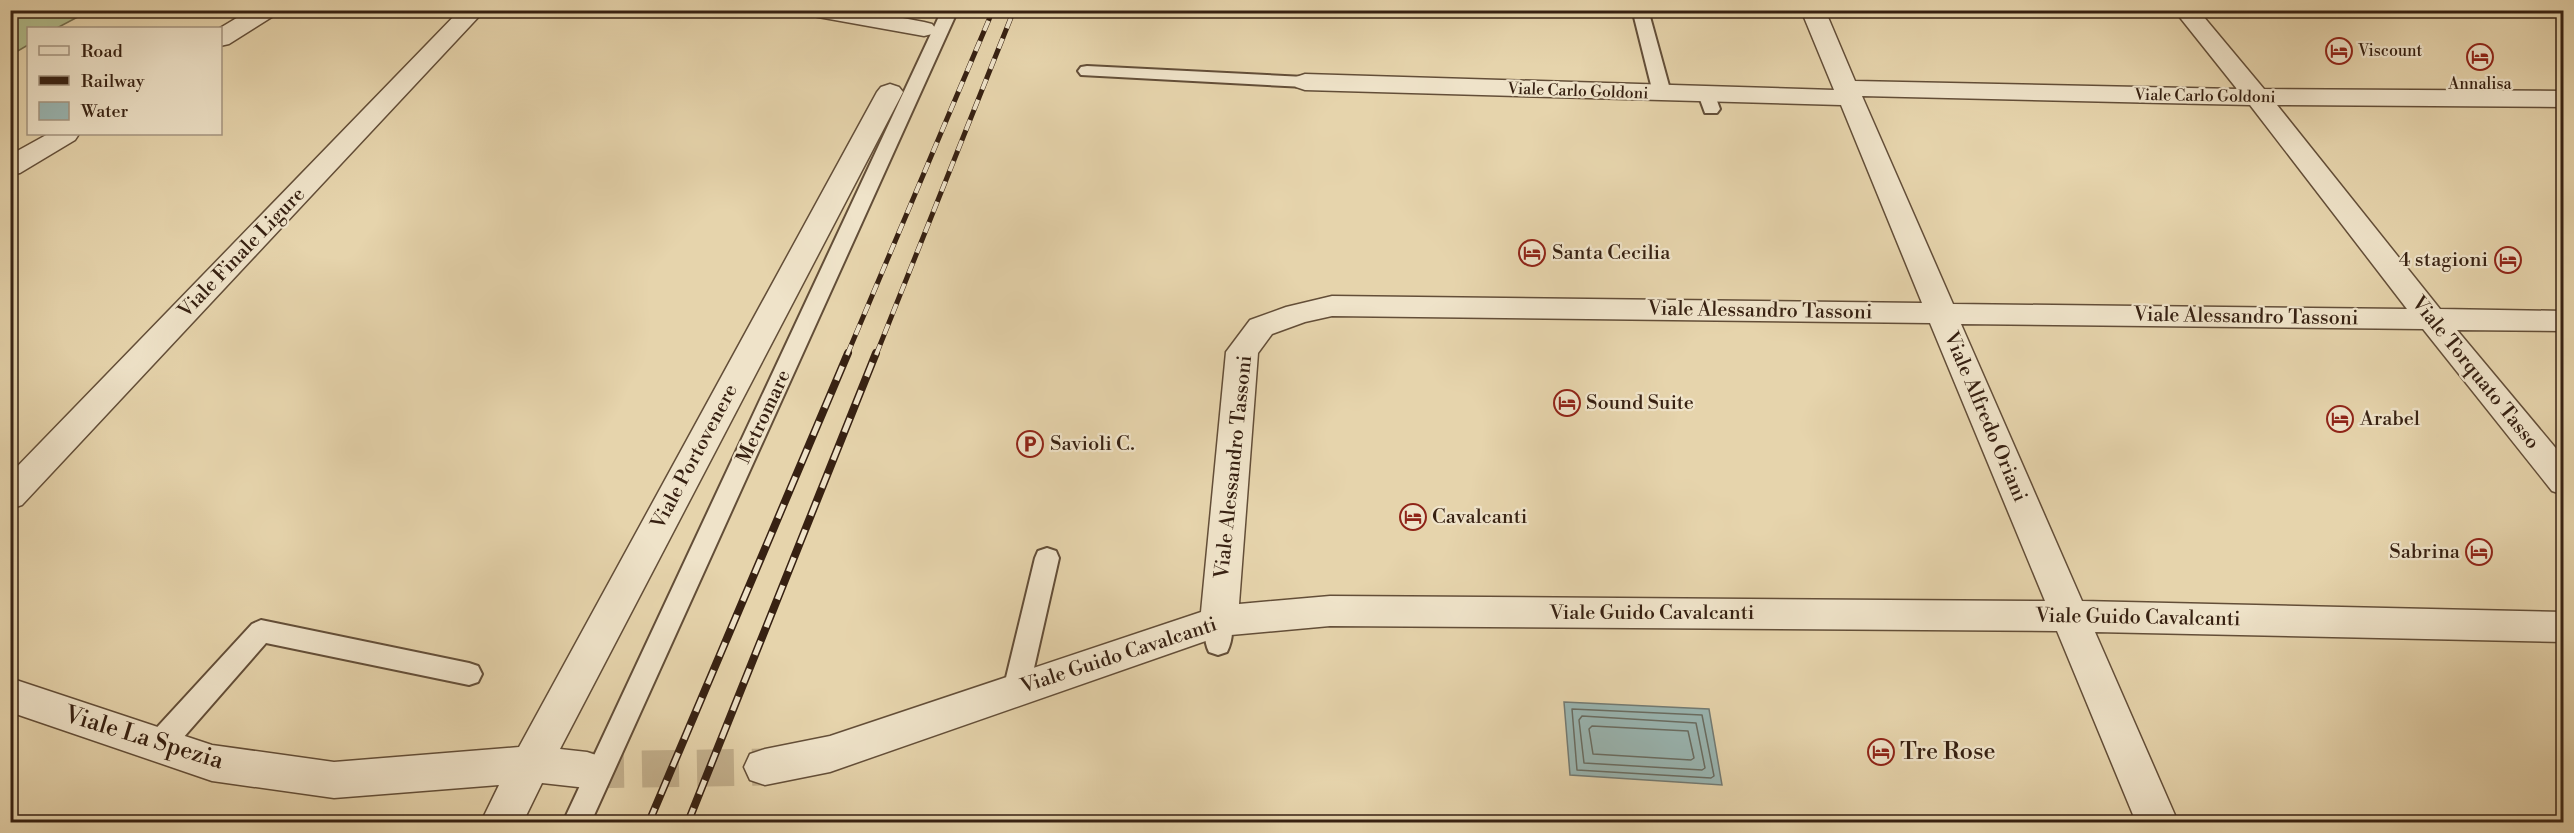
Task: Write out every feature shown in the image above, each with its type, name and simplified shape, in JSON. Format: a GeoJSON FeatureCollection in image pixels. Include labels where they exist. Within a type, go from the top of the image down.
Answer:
{"type":"FeatureCollection","features":[{"type":"Feature","properties":{"kind":"street"},"geometry":{"type":"LineString","coordinates":[[222,38],[267,10]]}},
{"type":"Feature","properties":{"kind":"street","name":"Viale Finale Ligure"},"geometry":{"type":"LineString","coordinates":[[10,496],[474,10]]}},
{"type":"Feature","properties":{"kind":"street"},"geometry":{"type":"LineString","coordinates":[[818,10],[924,29]]}},
{"type":"Feature","properties":{"kind":"street","name":"Viale Alfredo Oriani"},"geometry":{"type":"LineString","coordinates":[[1814,10],[2157,822]]}},
{"type":"Feature","properties":{"kind":"street","name":"Viale Torquato Tasso"},"geometry":{"type":"LineString","coordinates":[[2185,10],[2258,97],[2431,319],[2564,482]]}},
{"type":"Feature","properties":{"kind":"street","name":"Viale Carlo Goldoni"},"geometry":{"type":"LineString","coordinates":[[1305,82],[1662,93],[1709,102],[1849,93],[2564,99]]}},
{"type":"Feature","properties":{"kind":"street","name":"Viale Portovenere"},"geometry":{"type":"LineString","coordinates":[[502,822],[890,92]]}},
{"type":"Feature","properties":{"kind":"street"},"geometry":{"type":"LineString","coordinates":[[10,167],[64,135]]}},
{"type":"Feature","properties":{"kind":"street","name":"Viale Alessandro Tassoni"},"geometry":{"type":"LineString","coordinates":[[1218,633],[1242,352],[1261,327],[1297,314],[1332,306],[2564,321]]}},
{"type":"Feature","properties":{"kind":"street","name":"Viale Guido Cavalcanti"},"geometry":{"type":"LineString","coordinates":[[765,767],[830,754],[1016,690],[1218,633],[1330,611],[2070,616],[2564,627]]}},
{"type":"Feature","properties":{"kind":"street","name":"Viale La Spezia"},"geometry":{"type":"LineString","coordinates":[[10,695],[212,763],[334,780],[531,764],[587,770]]}},
{"type":"Feature","properties":{"kind":"lane","name":"Metromare"},"geometry":{"type":"LineString","coordinates":[[577,822],[950,10]]}},
{"type":"Feature","properties":{"kind":"lane"},"geometry":{"type":"LineString","coordinates":[[1641,13],[1662,93]]}},
{"type":"Feature","properties":{"kind":"lane"},"geometry":{"type":"LineString","coordinates":[[1087,71],[1305,82]]}},
{"type":"Feature","properties":{"kind":"lane"},"geometry":{"type":"LineString","coordinates":[[1016,690],[1047,558]]}},
{"type":"Feature","properties":{"kind":"lane"},"geometry":{"type":"LineString","coordinates":[[159,745],[261,631],[469,674]]}},
{"type":"Feature","properties":{"kind":"green space"},"geometry":{"type":"Polygon","coordinates":[[[16,10],[89,11],[59,27],[27,27],[27,46],[11,55],[11,14],[16,10]]]}},
{"type":"Feature","properties":{"kind":"water"},"geometry":{"type":"Polygon","coordinates":[[[1564,702],[1709,709],[1722,785],[1570,775],[1564,702]]]}},
{"type":"Feature","properties":{"kind":"tunnel"},"geometry":{"type":"LineString","coordinates":[[587,770],[765,767]]}},
{"type":"Feature","properties":{"kind":"railway"},"geometry":{"type":"LineString","coordinates":[[847,355],[993,10]]}},
{"type":"Feature","properties":{"kind":"railway"},"geometry":{"type":"LineString","coordinates":[[876,355],[1014,10]]}},
{"type":"Feature","properties":{"kind":"railway"},"geometry":{"type":"LineString","coordinates":[[649,822],[848,353]]}},
{"type":"Feature","properties":{"kind":"railway"},"geometry":{"type":"LineString","coordinates":[[688,822],[876,353]]}},
{"type":"Feature","properties":{"kind":"place","name":"Viscount"},"geometry":{"type":"Point","coordinates":[2339,51]}},
{"type":"Feature","properties":{"kind":"place","name":"Annalisa"},"geometry":{"type":"Point","coordinates":[2480,57]}},
{"type":"Feature","properties":{"kind":"place","name":"Santa Cecilia"},"geometry":{"type":"Point","coordinates":[1532,253]}},
{"type":"Feature","properties":{"kind":"place","name":"4 stagioni"},"geometry":{"type":"Point","coordinates":[2508,260]}},
{"type":"Feature","properties":{"kind":"place","name":"Sound Suite"},"geometry":{"type":"Point","coordinates":[1567,403]}},
{"type":"Feature","properties":{"kind":"place","name":"Arabel"},"geometry":{"type":"Point","coordinates":[2340,419]}},
{"type":"Feature","properties":{"kind":"place","name":"Savioli C."},"geometry":{"type":"Point","coordinates":[1030,444]}},
{"type":"Feature","properties":{"kind":"place","name":"Cavalcanti"},"geometry":{"type":"Point","coordinates":[1413,517]}},
{"type":"Feature","properties":{"kind":"place","name":"Sabrina"},"geometry":{"type":"Point","coordinates":[2479,552]}},
{"type":"Feature","properties":{"kind":"place","name":"Tre Rose"},"geometry":{"type":"Point","coordinates":[1881,752]}}]}
